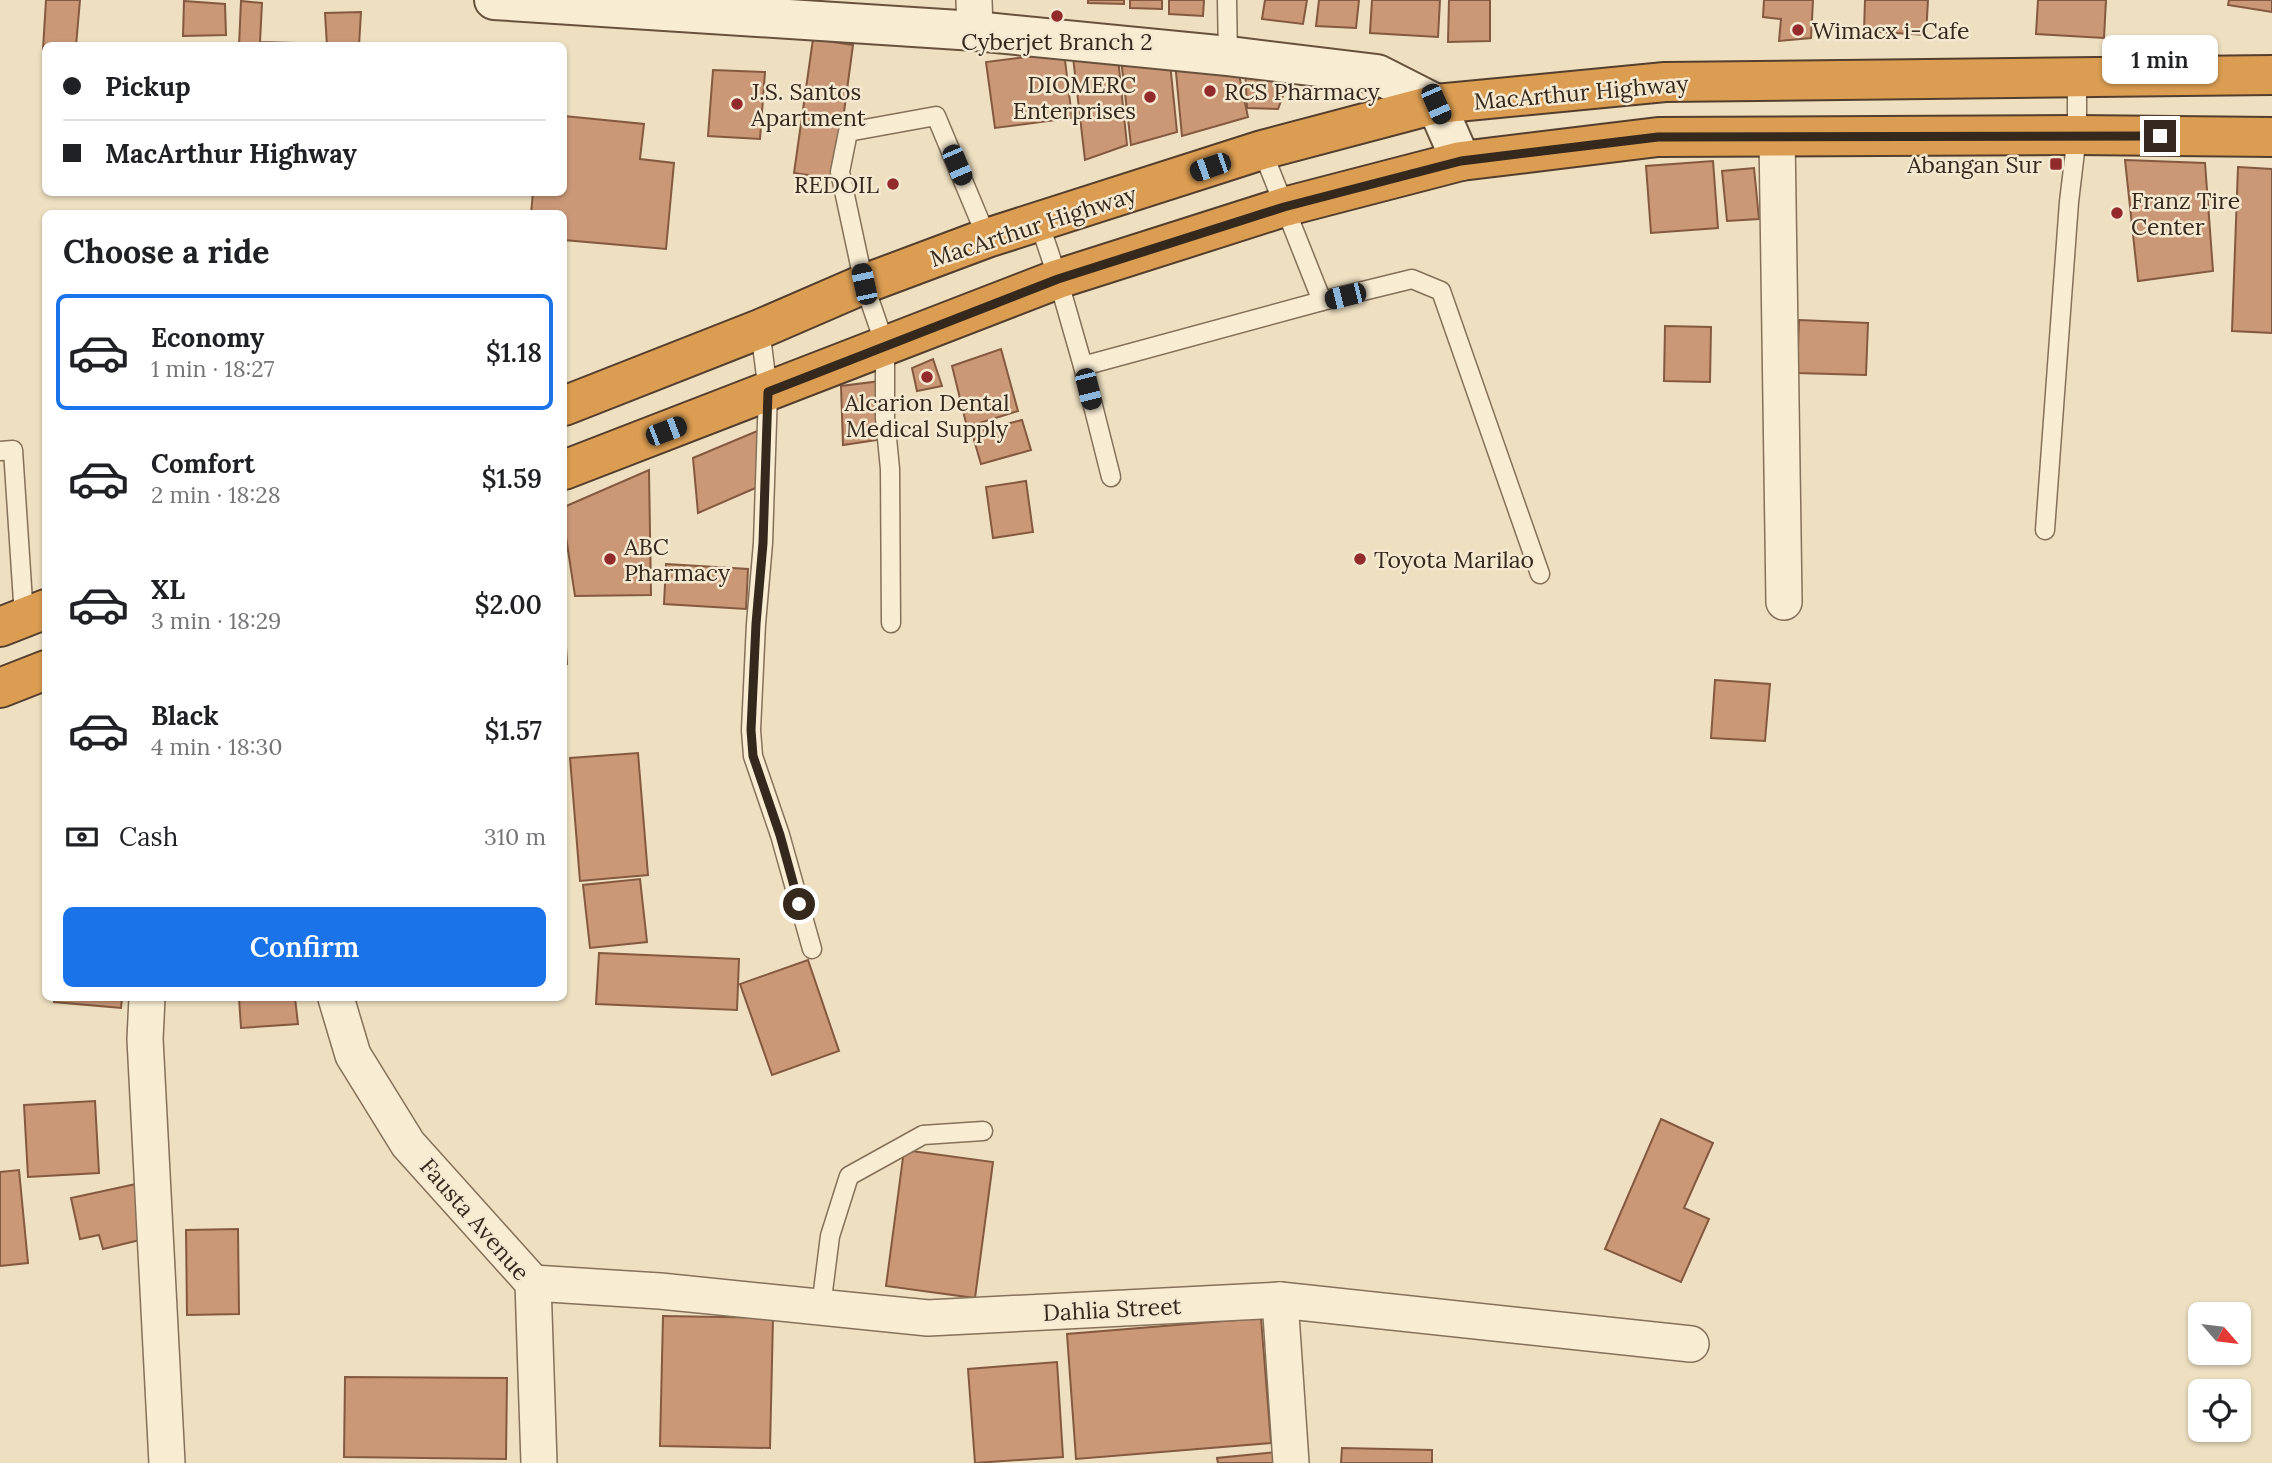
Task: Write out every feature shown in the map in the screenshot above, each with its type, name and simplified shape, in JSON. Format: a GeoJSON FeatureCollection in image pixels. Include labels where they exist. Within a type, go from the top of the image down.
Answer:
{"type":"FeatureCollection","features":[{"type":"Feature","properties":{"kind":"highway","name":"MacArthur Highway"},"geometry":{"type":"LineString","coordinates":[[567,405],[760,329],[864,284],[987,239],[1262,150],[1436,104],[1665,82],[2272,75]]}},
{"type":"Feature","properties":{"kind":"highway"},"geometry":{"type":"LineString","coordinates":[[567,469],[1058,279],[1284,207],[1461,161],[1658,137],[2272,137]]}},
{"type":"Feature","properties":{"kind":"highway"},"geometry":{"type":"LineString","coordinates":[[0,688],[42,672]]}},
{"type":"Feature","properties":{"kind":"main road"},"geometry":{"type":"LineString","coordinates":[[494,0],[974,15],[1228,56],[1377,74],[1436,104],[1461,161]]}},
{"type":"Feature","properties":{"kind":"street"},"geometry":{"type":"LineString","coordinates":[[1777,136],[1784,602]]}},
{"type":"Feature","properties":{"kind":"street"},"geometry":{"type":"LineString","coordinates":[[148,1001],[145,1039],[166,1463]]}},
{"type":"Feature","properties":{"kind":"street","name":"Fausta Avenue"},"geometry":{"type":"LineString","coordinates":[[337,1001],[353,1055],[408,1144],[533,1283],[539,1463]]}},
{"type":"Feature","properties":{"kind":"street","name":"Dahlia Street"},"geometry":{"type":"LineString","coordinates":[[533,1283],[660,1291],[928,1318],[1280,1300],[1691,1343]]}},
{"type":"Feature","properties":{"kind":"street"},"geometry":{"type":"LineString","coordinates":[[1280,1300],[1291,1463]]}},
{"type":"Feature","properties":{"kind":"lane"},"geometry":{"type":"LineString","coordinates":[[1227,0],[1228,56]]}},
{"type":"Feature","properties":{"kind":"lane"},"geometry":{"type":"LineString","coordinates":[[2045,530],[2069,202],[2077,135],[2077,78]]}},
{"type":"Feature","properties":{"kind":"lane"},"geometry":{"type":"LineString","coordinates":[[891,623],[890,469],[885,418],[885,345],[864,284],[840,172],[848,132],[936,116],[987,239]]}},
{"type":"Feature","properties":{"kind":"lane"},"geometry":{"type":"LineString","coordinates":[[1262,150],[1322,301]]}},
{"type":"Feature","properties":{"kind":"lane"},"geometry":{"type":"LineString","coordinates":[[1039,222],[1083,366],[1111,477]]}},
{"type":"Feature","properties":{"kind":"lane"},"geometry":{"type":"LineString","coordinates":[[1083,366],[1412,279],[1441,291],[1540,574]]}},
{"type":"Feature","properties":{"kind":"lane"},"geometry":{"type":"LineString","coordinates":[[760,329],[768,392],[763,543],[751,730],[753,756],[780,835],[812,949]]}},
{"type":"Feature","properties":{"kind":"lane"},"geometry":{"type":"LineString","coordinates":[[0,451],[13,450],[23,618]]}},
{"type":"Feature","properties":{"kind":"lane"},"geometry":{"type":"LineString","coordinates":[[821,1307],[830,1236],[849,1176],[923,1135],[984,1131]]}},
{"type":"Feature","properties":{"kind":"building"},"geometry":{"type":"Polygon","coordinates":[[[46,0],[80,0],[76,42],[43,42],[46,0]]]}},
{"type":"Feature","properties":{"kind":"building"},"geometry":{"type":"Polygon","coordinates":[[[1088,0],[1124,0],[1124,4],[1088,3],[1088,0]]]}},
{"type":"Feature","properties":{"kind":"building"},"geometry":{"type":"Polygon","coordinates":[[[1130,0],[1162,0],[1162,9],[1130,8],[1130,0]]]}},
{"type":"Feature","properties":{"kind":"building"},"geometry":{"type":"Polygon","coordinates":[[[1169,0],[1204,0],[1203,16],[1169,14],[1169,0]]]}},
{"type":"Feature","properties":{"kind":"building"},"geometry":{"type":"Polygon","coordinates":[[[1265,0],[1307,0],[1303,24],[1262,19],[1265,0]]]}},
{"type":"Feature","properties":{"kind":"building"},"geometry":{"type":"Polygon","coordinates":[[[1319,0],[1359,0],[1356,28],[1316,26],[1319,0]]]}},
{"type":"Feature","properties":{"kind":"building"},"geometry":{"type":"Polygon","coordinates":[[[1372,0],[1440,0],[1438,37],[1370,33],[1372,0]]]}},
{"type":"Feature","properties":{"kind":"building"},"geometry":{"type":"Polygon","coordinates":[[[1449,0],[1490,0],[1490,41],[1448,42],[1449,0]]]}},
{"type":"Feature","properties":{"kind":"building"},"geometry":{"type":"Polygon","coordinates":[[[1764,0],[1813,0],[1811,38],[1779,41],[1781,19],[1763,17],[1764,0]]]}},
{"type":"Feature","properties":{"kind":"building"},"geometry":{"type":"Polygon","coordinates":[[[1865,0],[1928,0],[1926,35],[1864,31],[1865,0]]]}},
{"type":"Feature","properties":{"kind":"building"},"geometry":{"type":"Polygon","coordinates":[[[2038,0],[2106,0],[2104,38],[2036,34],[2038,0]]]}},
{"type":"Feature","properties":{"kind":"building"},"geometry":{"type":"Polygon","coordinates":[[[2229,0],[2272,0],[2272,12],[2228,5],[2229,0]]]}},
{"type":"Feature","properties":{"kind":"building"},"geometry":{"type":"Polygon","coordinates":[[[184,1],[225,4],[226,35],[183,36],[184,1]]]}},
{"type":"Feature","properties":{"kind":"building"},"geometry":{"type":"Polygon","coordinates":[[[241,1],[262,3],[260,42],[239,42],[241,1]]]}},
{"type":"Feature","properties":{"kind":"building"},"geometry":{"type":"Polygon","coordinates":[[[361,12],[359,42],[327,42],[325,13],[361,12]]]}},
{"type":"Feature","properties":{"kind":"building"},"geometry":{"type":"Polygon","coordinates":[[[813,39],[853,45],[835,179],[794,173],[813,39]]]}},
{"type":"Feature","properties":{"kind":"building"},"geometry":{"type":"Polygon","coordinates":[[[1064,52],[1072,118],[995,128],[986,62],[1064,52]]]}},
{"type":"Feature","properties":{"kind":"building"},"geometry":{"type":"Polygon","coordinates":[[[1073,57],[1118,58],[1127,145],[1085,160],[1073,57]]]}},
{"type":"Feature","properties":{"kind":"building","name":"DIOMERC Enterprises"},"geometry":{"type":"Polygon","coordinates":[[[1121,59],[1170,63],[1177,132],[1131,145],[1121,59]]]}},
{"type":"Feature","properties":{"kind":"building","name":"RCS Pharmacy"},"geometry":{"type":"Polygon","coordinates":[[[1175,62],[1237,65],[1248,117],[1182,136],[1175,62]]]}},
{"type":"Feature","properties":{"kind":"building"},"geometry":{"type":"Polygon","coordinates":[[[1245,66],[1294,67],[1278,109],[1247,108],[1245,66]]]}},
{"type":"Feature","properties":{"kind":"building","name":"J.S. Santos Apartment"},"geometry":{"type":"Polygon","coordinates":[[[713,70],[765,72],[760,139],[708,136],[713,70]]]}},
{"type":"Feature","properties":{"kind":"building"},"geometry":{"type":"Polygon","coordinates":[[[567,116],[644,124],[640,159],[674,163],[666,249],[567,240],[567,210],[531,210],[533,196],[567,196],[567,116]]]}},
{"type":"Feature","properties":{"kind":"building"},"geometry":{"type":"Polygon","coordinates":[[[2125,160],[2205,163],[2213,271],[2138,281],[2125,160]]]}},
{"type":"Feature","properties":{"kind":"building"},"geometry":{"type":"Polygon","coordinates":[[[1713,161],[1718,228],[1651,233],[1646,166],[1713,161]]]}},
{"type":"Feature","properties":{"kind":"building"},"geometry":{"type":"Polygon","coordinates":[[[2238,167],[2272,169],[2272,333],[2232,331],[2238,167]]]}},
{"type":"Feature","properties":{"kind":"building"},"geometry":{"type":"Polygon","coordinates":[[[1754,168],[1759,219],[1727,221],[1722,171],[1754,168]]]}},
{"type":"Feature","properties":{"kind":"building"},"geometry":{"type":"Polygon","coordinates":[[[1799,320],[1868,323],[1866,375],[1797,373],[1799,320]]]}},
{"type":"Feature","properties":{"kind":"building"},"geometry":{"type":"Polygon","coordinates":[[[1665,326],[1711,327],[1710,382],[1664,381],[1665,326]]]}},
{"type":"Feature","properties":{"kind":"building"},"geometry":{"type":"Polygon","coordinates":[[[1001,349],[1018,411],[967,427],[952,366],[1001,349]]]}},
{"type":"Feature","properties":{"kind":"building","name":"Alcarion Dental Medical Supply"},"geometry":{"type":"Polygon","coordinates":[[[933,359],[942,386],[917,391],[912,368],[933,359]]]}},
{"type":"Feature","properties":{"kind":"building"},"geometry":{"type":"Polygon","coordinates":[[[881,381],[884,439],[843,445],[841,386],[881,381]]]}},
{"type":"Feature","properties":{"kind":"building"},"geometry":{"type":"Polygon","coordinates":[[[1022,420],[1031,450],[981,464],[972,433],[1022,420]]]}},
{"type":"Feature","properties":{"kind":"building"},"geometry":{"type":"Polygon","coordinates":[[[762,429],[760,486],[698,513],[693,458],[762,429]]]}},
{"type":"Feature","properties":{"kind":"building","name":"ABC Pharmacy"},"geometry":{"type":"Polygon","coordinates":[[[649,470],[651,595],[575,596],[567,544],[567,506],[649,470]]]}},
{"type":"Feature","properties":{"kind":"building"},"geometry":{"type":"Polygon","coordinates":[[[1026,481],[1033,532],[993,538],[986,487],[1026,481]]]}},
{"type":"Feature","properties":{"kind":"building"},"geometry":{"type":"Polygon","coordinates":[[[666,564],[748,569],[746,609],[664,604],[666,564]]]}},
{"type":"Feature","properties":{"kind":"building"},"geometry":{"type":"Polygon","coordinates":[[[1715,680],[1770,684],[1765,741],[1711,738],[1715,680]]]}},
{"type":"Feature","properties":{"kind":"building"},"geometry":{"type":"Polygon","coordinates":[[[638,753],[648,875],[580,881],[570,758],[638,753]]]}},
{"type":"Feature","properties":{"kind":"building"},"geometry":{"type":"Polygon","coordinates":[[[640,879],[647,942],[590,948],[583,885],[640,879]]]}},
{"type":"Feature","properties":{"kind":"building"},"geometry":{"type":"Polygon","coordinates":[[[599,953],[739,959],[737,1010],[596,1004],[599,953]]]}},
{"type":"Feature","properties":{"kind":"building"},"geometry":{"type":"Polygon","coordinates":[[[808,960],[839,1051],[772,1075],[740,984],[808,960]]]}},
{"type":"Feature","properties":{"kind":"building"},"geometry":{"type":"Polygon","coordinates":[[[54,1001],[122,1001],[121,1008],[54,1001]]]}},
{"type":"Feature","properties":{"kind":"building"},"geometry":{"type":"Polygon","coordinates":[[[239,1001],[295,1001],[298,1024],[241,1028],[239,1001]]]}},
{"type":"Feature","properties":{"kind":"building"},"geometry":{"type":"Polygon","coordinates":[[[95,1101],[99,1173],[28,1177],[24,1105],[95,1101]]]}},
{"type":"Feature","properties":{"kind":"building"},"geometry":{"type":"Polygon","coordinates":[[[1661,1119],[1713,1143],[1684,1208],[1709,1219],[1681,1282],[1605,1249],[1661,1119]]]}},
{"type":"Feature","properties":{"kind":"building"},"geometry":{"type":"Polygon","coordinates":[[[904,1150],[993,1162],[975,1298],[886,1286],[904,1150]]]}},
{"type":"Feature","properties":{"kind":"building"},"geometry":{"type":"Polygon","coordinates":[[[19,1170],[28,1263],[0,1266],[0,1172],[19,1170]]]}},
{"type":"Feature","properties":{"kind":"building"},"geometry":{"type":"Polygon","coordinates":[[[136,1184],[148,1238],[103,1249],[99,1235],[80,1239],[71,1198],[136,1184]]]}},
{"type":"Feature","properties":{"kind":"building"},"geometry":{"type":"Polygon","coordinates":[[[238,1229],[239,1314],[187,1315],[186,1230],[238,1229]]]}},
{"type":"Feature","properties":{"kind":"building"},"geometry":{"type":"Polygon","coordinates":[[[663,1316],[773,1318],[770,1448],[660,1446],[663,1316]]]}},
{"type":"Feature","properties":{"kind":"building"},"geometry":{"type":"Polygon","coordinates":[[[1261,1318],[1271,1443],[1076,1459],[1067,1334],[1261,1318]]]}},
{"type":"Feature","properties":{"kind":"building"},"geometry":{"type":"Polygon","coordinates":[[[1057,1362],[1063,1457],[975,1463],[968,1369],[1057,1362]]]}},
{"type":"Feature","properties":{"kind":"building"},"geometry":{"type":"Polygon","coordinates":[[[345,1377],[507,1378],[506,1459],[344,1457],[345,1377]]]}},
{"type":"Feature","properties":{"kind":"building"},"geometry":{"type":"Polygon","coordinates":[[[1342,1448],[1432,1450],[1432,1463],[1341,1463],[1342,1448]]]}},
{"type":"Feature","properties":{"kind":"building"},"geometry":{"type":"Polygon","coordinates":[[[1276,1452],[1277,1463],[1218,1463],[1217,1458],[1276,1452]]]}},
{"type":"Feature","properties":{"kind":"place","name":"Cyberjet Branch 2"},"geometry":{"type":"Point","coordinates":[1057,16]}},
{"type":"Feature","properties":{"kind":"place","name":"Wimacx i-Cafe"},"geometry":{"type":"Point","coordinates":[1798,30]}},
{"type":"Feature","properties":{"kind":"place","name":"RCS Pharmacy"},"geometry":{"type":"Point","coordinates":[1210,91]}},
{"type":"Feature","properties":{"kind":"place","name":"DIOMERC Enterprises"},"geometry":{"type":"Point","coordinates":[1150,97]}},
{"type":"Feature","properties":{"kind":"place","name":"J.S. Santos Apartment"},"geometry":{"type":"Point","coordinates":[737,104]}},
{"type":"Feature","properties":{"kind":"place","name":"Abangan Sur"},"geometry":{"type":"Point","coordinates":[2056,164]}},
{"type":"Feature","properties":{"kind":"place","name":"REDOIL"},"geometry":{"type":"Point","coordinates":[893,184]}},
{"type":"Feature","properties":{"kind":"place","name":"Franz Tire Center"},"geometry":{"type":"Point","coordinates":[2117,213]}},
{"type":"Feature","properties":{"kind":"place","name":"Alcarion Dental Medical Supply"},"geometry":{"type":"Point","coordinates":[927,377]}},
{"type":"Feature","properties":{"kind":"place","name":"ABC Pharmacy"},"geometry":{"type":"Point","coordinates":[610,559]}},
{"type":"Feature","properties":{"kind":"place","name":"Toyota Marilao"},"geometry":{"type":"Point","coordinates":[1360,559]}},
{"type":"Feature","properties":{"kind":"route"},"geometry":{"type":"LineString","coordinates":[[799,904],[780,835],[753,756],[751,730],[763,543],[768,392],[1058,279],[1284,207],[1461,161],[1658,137],[2160,136]]}}]}
